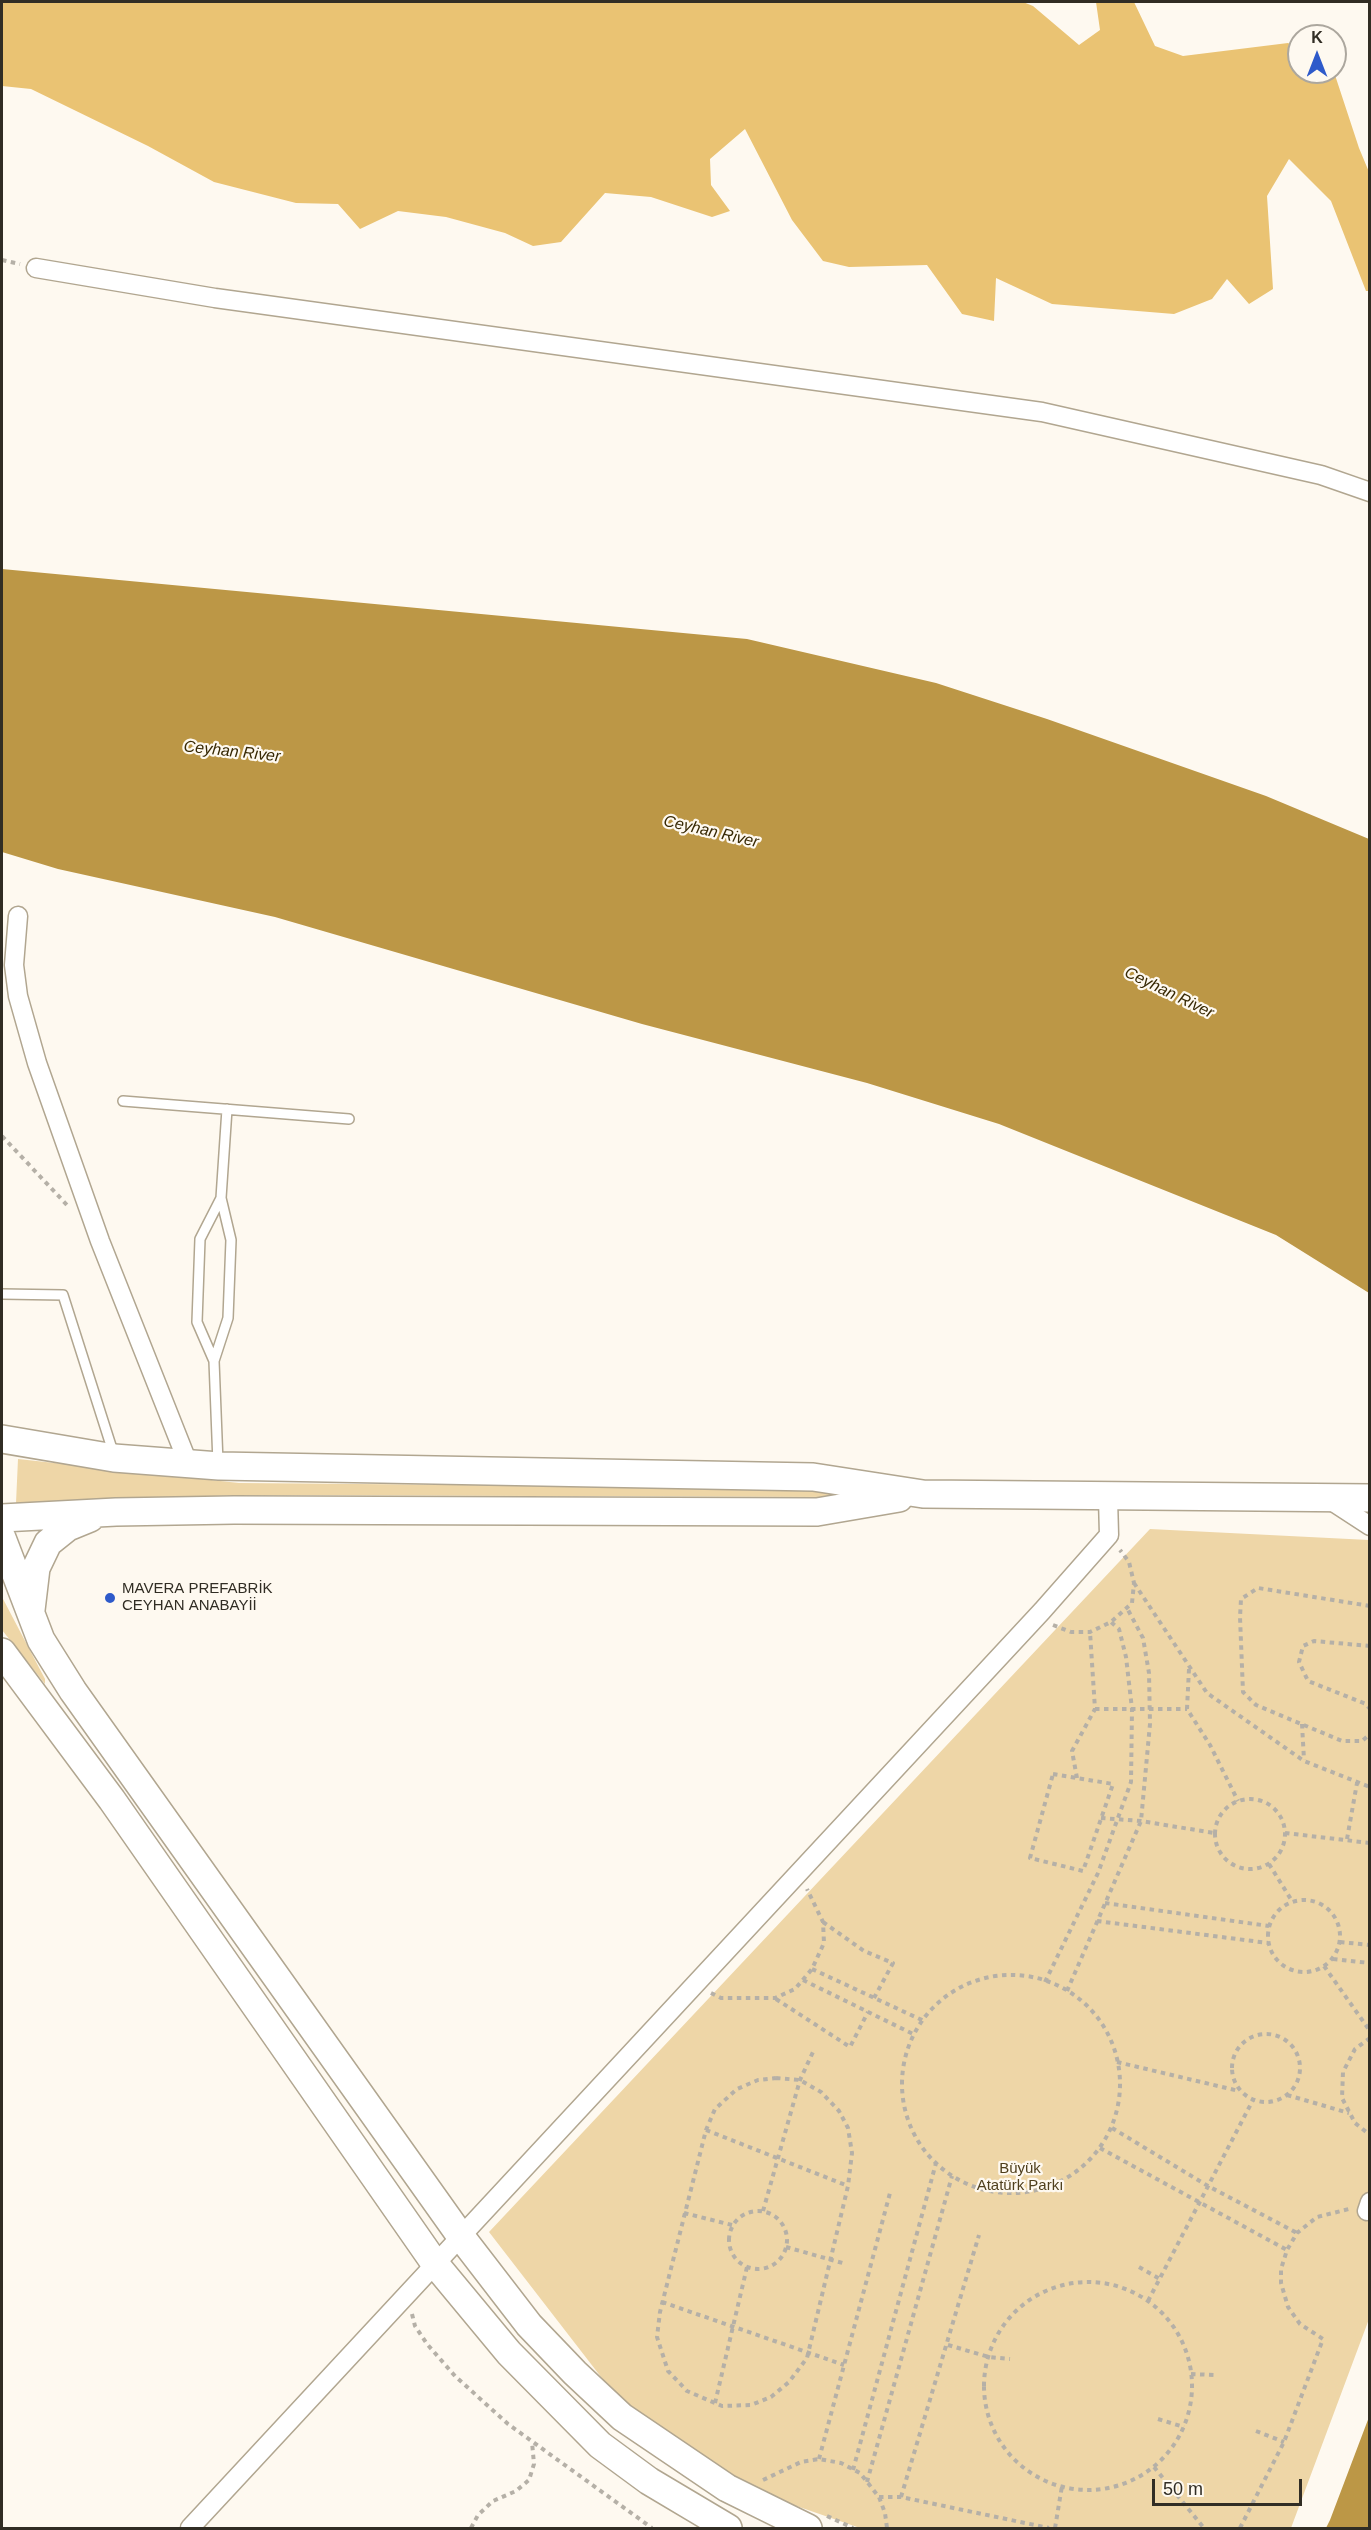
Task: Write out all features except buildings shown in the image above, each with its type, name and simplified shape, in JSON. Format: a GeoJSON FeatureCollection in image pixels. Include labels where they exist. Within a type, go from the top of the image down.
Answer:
{"type":"FeatureCollection","features":[{"type":"Feature","properties":{"kind":"main road"},"geometry":{"type":"LineString","coordinates":[[2,1439],[114,1458],[219,1466],[813,1477],[923,1494],[1108,1498],[1370,1498]]}},
{"type":"Feature","properties":{"kind":"main road"},"geometry":{"type":"LineString","coordinates":[[2,1518],[117,1512],[818,1512],[923,1494]]}},
{"type":"Feature","properties":{"kind":"main road"},"geometry":{"type":"LineString","coordinates":[[31,1618],[32,1583],[36,1568],[48,1543],[59,1533],[78,1522],[117,1512]]}},
{"type":"Feature","properties":{"kind":"main road"},"geometry":{"type":"LineString","coordinates":[[2,1538],[41,1640],[73,1691],[462,2238],[529,2325],[574,2373],[622,2417],[727,2488],[815,2521]]}},
{"type":"Feature","properties":{"kind":"main road"},"geometry":{"type":"LineString","coordinates":[[2,1652],[112,1800],[436,2265],[509,2353],[600,2445],[649,2481],[728,2529]]}},
{"type":"Feature","properties":{"kind":"street"},"geometry":{"type":"LineString","coordinates":[[36,267],[215,298],[1042,411],[1322,475],[1370,492]]}},
{"type":"Feature","properties":{"kind":"street"},"geometry":{"type":"LineString","coordinates":[[18,916],[14,964],[18,996],[37,1063],[100,1241],[188,1463]]}},
{"type":"Feature","properties":{"kind":"street"},"geometry":{"type":"LineString","coordinates":[[190,2529],[800,1875],[1042,1611],[1109,1535],[1108,1498]]}},
{"type":"Feature","properties":{"kind":"street"},"geometry":{"type":"LineString","coordinates":[[1327,1498],[1370,1526]]}},
{"type":"Feature","properties":{"kind":"lane"},"geometry":{"type":"LineString","coordinates":[[123,1101],[349,1119]]}},
{"type":"Feature","properties":{"kind":"lane"},"geometry":{"type":"LineString","coordinates":[[219,1466],[214,1361],[228,1318],[231,1240],[221,1198],[227,1109]]}},
{"type":"Feature","properties":{"kind":"lane"},"geometry":{"type":"LineString","coordinates":[[214,1361],[197,1322],[200,1239],[221,1198]]}},
{"type":"Feature","properties":{"kind":"lane"},"geometry":{"type":"LineString","coordinates":[[2,1294],[63,1294],[114,1458]]}},
{"type":"Feature","properties":{"kind":"path"},"geometry":{"type":"LineString","coordinates":[[2,1136],[69,1208]]}},
{"type":"Feature","properties":{"kind":"path"},"geometry":{"type":"LineString","coordinates":[[1042,1611],[1053,1625],[1071,1632],[1090,1632],[1112,1622],[1132,1603],[1134,1583],[1129,1562],[1109,1535]]}},
{"type":"Feature","properties":{"kind":"path"},"geometry":{"type":"LineString","coordinates":[[1134,1583],[1207,1693],[1304,1761],[1370,1787]]}},
{"type":"Feature","properties":{"kind":"path"},"geometry":{"type":"LineString","coordinates":[[1370,1606],[1258,1588],[1241,1599],[1240,1672],[1243,1692],[1256,1705],[1342,1741],[1362,1741],[1370,1734]]}},
{"type":"Feature","properties":{"kind":"path"},"geometry":{"type":"LineString","coordinates":[[1067,1990],[1141,1821],[1147,1775],[1149,1672],[1143,1638],[1127,1608]]}},
{"type":"Feature","properties":{"kind":"path"},"geometry":{"type":"LineString","coordinates":[[1045,1982],[1098,1873],[1131,1782],[1132,1709],[1126,1657],[1119,1629],[1112,1622]]}},
{"type":"Feature","properties":{"kind":"path"},"geometry":{"type":"LineString","coordinates":[[1077,1778],[1072,1750],[1095,1709],[1090,1632]]}},
{"type":"Feature","properties":{"kind":"path"},"geometry":{"type":"LineString","coordinates":[[1370,1646],[1314,1641],[1302,1646],[1299,1662],[1308,1681],[1366,1704],[1370,1709]]}},
{"type":"Feature","properties":{"kind":"path"},"geometry":{"type":"LineString","coordinates":[[1189,1668],[1187,1709],[1210,1744],[1238,1801]]}},
{"type":"Feature","properties":{"kind":"path"},"geometry":{"type":"LineString","coordinates":[[1095,1709],[1187,1709]]}},
{"type":"Feature","properties":{"kind":"path"},"geometry":{"type":"LineString","coordinates":[[1302,1724],[1304,1761]]}},
{"type":"Feature","properties":{"kind":"path"},"geometry":{"type":"LineString","coordinates":[[1053,1774],[1113,1784],[1101,1818],[1083,1870],[1030,1858],[1053,1774]]}},
{"type":"Feature","properties":{"kind":"path"},"geometry":{"type":"LineString","coordinates":[[1347,1839],[1356,1783]]}},
{"type":"Feature","properties":{"kind":"path"},"geometry":{"type":"LineString","coordinates":[[1254,1799],[1270,1805],[1282,1819],[1285,1833],[1280,1853],[1269,1864],[1245,1870],[1227,1862],[1218,1850],[1214,1833],[1222,1811],[1238,1801],[1254,1799]]}},
{"type":"Feature","properties":{"kind":"path"},"geometry":{"type":"LineString","coordinates":[[1101,1818],[1141,1821],[1214,1833]]}},
{"type":"Feature","properties":{"kind":"path"},"geometry":{"type":"LineString","coordinates":[[1285,1833],[1370,1843]]}},
{"type":"Feature","properties":{"kind":"path"},"geometry":{"type":"LineString","coordinates":[[1269,1864],[1292,1901]]}},
{"type":"Feature","properties":{"kind":"path"},"geometry":{"type":"LineString","coordinates":[[696,1986],[721,1998],[775,1998],[795,1989],[812,1969],[824,1943],[823,1922],[800,1875]]}},
{"type":"Feature","properties":{"kind":"path"},"geometry":{"type":"LineString","coordinates":[[1305,1899],[1318,1902],[1332,1912],[1340,1926],[1340,1942],[1333,1959],[1324,1966],[1305,1972],[1289,1969],[1276,1959],[1268,1943],[1269,1926],[1279,1909],[1292,1901],[1305,1899]]}},
{"type":"Feature","properties":{"kind":"path"},"geometry":{"type":"LineString","coordinates":[[1105,1903],[1269,1926]]}},
{"type":"Feature","properties":{"kind":"path"},"geometry":{"type":"LineString","coordinates":[[1097,1921],[1268,1943]]}},
{"type":"Feature","properties":{"kind":"path"},"geometry":{"type":"LineString","coordinates":[[823,1922],[864,1951],[892,1963],[874,1998]]}},
{"type":"Feature","properties":{"kind":"path"},"geometry":{"type":"LineString","coordinates":[[1340,1942],[1370,1945]]}},
{"type":"Feature","properties":{"kind":"path"},"geometry":{"type":"LineString","coordinates":[[1333,1959],[1370,1962]]}},
{"type":"Feature","properties":{"kind":"path"},"geometry":{"type":"LineString","coordinates":[[1324,1966],[1370,2031]]}},
{"type":"Feature","properties":{"kind":"path"},"geometry":{"type":"LineString","coordinates":[[812,1969],[924,2020]]}},
{"type":"Feature","properties":{"kind":"path"},"geometry":{"type":"LineString","coordinates":[[1001,1975],[1033,1977],[1067,1990],[1094,2012],[1114,2047],[1121,2089],[1112,2128],[1100,2148],[1078,2172],[1041,2190],[1014,2194],[973,2187],[952,2176],[936,2163],[917,2142],[904,2111],[901,2081],[905,2055],[913,2034],[942,1999],[971,1982],[1001,1975]]}},
{"type":"Feature","properties":{"kind":"path"},"geometry":{"type":"LineString","coordinates":[[803,1980],[913,2034]]}},
{"type":"Feature","properties":{"kind":"path"},"geometry":{"type":"LineString","coordinates":[[775,1998],[850,2047],[868,2012]]}},
{"type":"Feature","properties":{"kind":"path"},"geometry":{"type":"LineString","coordinates":[[1269,2035],[1288,2043],[1296,2051],[1300,2068],[1293,2089],[1286,2095],[1280,2100],[1266,2103],[1253,2100],[1241,2091],[1234,2080],[1232,2069],[1236,2051],[1251,2037],[1269,2035]]}},
{"type":"Feature","properties":{"kind":"path"},"geometry":{"type":"LineString","coordinates":[[1370,2038],[1355,2049],[1343,2072],[1342,2098],[1355,2123],[1370,2135]]}},
{"type":"Feature","properties":{"kind":"path"},"geometry":{"type":"LineString","coordinates":[[764,2211],[800,2080],[813,2052]]}},
{"type":"Feature","properties":{"kind":"path"},"geometry":{"type":"LineString","coordinates":[[1117,2062],[1241,2091]]}},
{"type":"Feature","properties":{"kind":"path"},"geometry":{"type":"LineString","coordinates":[[758,2080],[800,2080],[827,2098],[839,2110],[848,2128],[852,2153],[849,2186],[807,2358],[789,2382],[771,2397],[751,2404],[722,2406],[687,2391],[668,2371],[657,2337],[662,2302],[705,2130],[715,2109],[737,2089],[758,2080]]}},
{"type":"Feature","properties":{"kind":"path"},"geometry":{"type":"LineString","coordinates":[[1286,2095],[1350,2114]]}},
{"type":"Feature","properties":{"kind":"path"},"geometry":{"type":"LineString","coordinates":[[1148,2301],[1253,2100]]}},
{"type":"Feature","properties":{"kind":"path"},"geometry":{"type":"LineString","coordinates":[[1112,2128],[1208,2186],[1297,2233]]}},
{"type":"Feature","properties":{"kind":"path"},"geometry":{"type":"LineString","coordinates":[[705,2130],[849,2186]]}},
{"type":"Feature","properties":{"kind":"path"},"geometry":{"type":"LineString","coordinates":[[1100,2148],[1287,2250]]}},
{"type":"Feature","properties":{"kind":"path"},"geometry":{"type":"LineString","coordinates":[[853,2470],[936,2163]]}},
{"type":"Feature","properties":{"kind":"path"},"geometry":{"type":"LineString","coordinates":[[867,2482],[952,2176]]}},
{"type":"Feature","properties":{"kind":"path"},"geometry":{"type":"LineString","coordinates":[[819,2459],[890,2193]]}},
{"type":"Feature","properties":{"kind":"path"},"geometry":{"type":"LineString","coordinates":[[1240,2529],[1284,2442],[1323,2339],[1300,2324],[1288,2307],[1281,2283],[1281,2269],[1287,2250],[1297,2233],[1317,2217],[1337,2210],[1368,2207]]}},
{"type":"Feature","properties":{"kind":"path"},"geometry":{"type":"LineString","coordinates":[[753,2211],[764,2211],[782,2223],[786,2233],[786,2247],[781,2257],[771,2266],[757,2269],[747,2267],[735,2258],[729,2245],[732,2225],[743,2215],[753,2211]]}},
{"type":"Feature","properties":{"kind":"path"},"geometry":{"type":"LineString","coordinates":[[684,2213],[732,2225]]}},
{"type":"Feature","properties":{"kind":"path"},"geometry":{"type":"LineString","coordinates":[[901,2497],[980,2235]]}},
{"type":"Feature","properties":{"kind":"path"},"geometry":{"type":"LineString","coordinates":[[786,2247],[832,2258],[846,2264]]}},
{"type":"Feature","properties":{"kind":"path"},"geometry":{"type":"LineString","coordinates":[[715,2403],[747,2267]]}},
{"type":"Feature","properties":{"kind":"path"},"geometry":{"type":"LineString","coordinates":[[1139,2267],[1160,2278]]}},
{"type":"Feature","properties":{"kind":"path"},"geometry":{"type":"LineString","coordinates":[[1071,2283],[1105,2283],[1132,2291],[1148,2301],[1157,2307],[1173,2325],[1190,2361],[1193,2400],[1184,2427],[1175,2444],[1154,2467],[1139,2478],[1094,2491],[1062,2486],[1043,2480],[1014,2460],[997,2437],[988,2416],[984,2382],[988,2357],[1002,2328],[1018,2309],[1044,2292],[1071,2283]]}},
{"type":"Feature","properties":{"kind":"path"},"geometry":{"type":"LineString","coordinates":[[406,2296],[415,2326],[427,2344],[455,2376],[508,2424],[652,2529]]}},
{"type":"Feature","properties":{"kind":"path"},"geometry":{"type":"LineString","coordinates":[[662,2302],[844,2365]]}},
{"type":"Feature","properties":{"kind":"path"},"geometry":{"type":"LineString","coordinates":[[948,2344],[988,2357],[1010,2359]]}},
{"type":"Feature","properties":{"kind":"path"},"geometry":{"type":"LineString","coordinates":[[1191,2374],[1214,2375]]}},
{"type":"Feature","properties":{"kind":"path"},"geometry":{"type":"LineString","coordinates":[[1158,2419],[1184,2427]]}},
{"type":"Feature","properties":{"kind":"path"},"geometry":{"type":"LineString","coordinates":[[1256,2431],[1284,2442]]}},
{"type":"Feature","properties":{"kind":"path"},"geometry":{"type":"LineString","coordinates":[[471,2529],[478,2515],[493,2501],[516,2491],[529,2480],[534,2464],[532,2441]]}},
{"type":"Feature","properties":{"kind":"path"},"geometry":{"type":"LineString","coordinates":[[768,2488],[758,2483],[801,2462],[819,2459],[841,2463],[867,2482],[879,2497],[885,2512],[887,2529]]}},
{"type":"Feature","properties":{"kind":"path"},"geometry":{"type":"LineString","coordinates":[[1154,2467],[1204,2529]]}},
{"type":"Feature","properties":{"kind":"path"},"geometry":{"type":"LineString","coordinates":[[1055,2529],[1062,2486]]}},
{"type":"Feature","properties":{"kind":"path"},"geometry":{"type":"LineString","coordinates":[[879,2497],[901,2497],[1049,2529]]}},
{"type":"Feature","properties":{"kind":"path"},"geometry":{"type":"LineString","coordinates":[[815,2521],[853,2529]]}},
{"type":"Feature","properties":{"kind":"green space"},"geometry":{"type":"Polygon","coordinates":[[[18,1459],[239,1483],[831,1488],[831,1497],[242,1495],[16,1503],[18,1459]]]}},
{"type":"Feature","properties":{"kind":"green space","name":"Büyük Atatürk Parkı"},"geometry":{"type":"Polygon","coordinates":[[[1150,1529],[1369,1540],[1369,2319],[1291,2528],[860,2528],[756,2492],[625,2408],[489,2232],[1150,1529]]]}},
{"type":"Feature","properties":{"kind":"green space"},"geometry":{"type":"Polygon","coordinates":[[[2,1597],[45,1679],[45,1684],[2,1630],[2,1597]]]}},
{"type":"Feature","properties":{"kind":"shaded area"},"geometry":{"type":"Polygon","coordinates":[[[2,2],[1023,2],[1033,6],[1079,45],[1100,30],[1096,2],[1134,2],[1155,46],[1183,56],[1287,43],[1287,84],[1338,84],[1369,172],[1369,291],[1366,291],[1331,201],[1289,159],[1267,196],[1273,289],[1249,304],[1227,279],[1212,299],[1174,314],[1052,304],[996,278],[994,321],[962,314],[927,265],[849,267],[823,261],[792,220],[745,129],[710,159],[711,185],[730,211],[712,217],[651,197],[605,193],[561,242],[533,246],[505,233],[446,217],[398,211],[360,229],[338,204],[296,203],[214,182],[148,146],[31,89],[2,86],[2,2]]]}},
{"type":"Feature","properties":{"kind":"water","name":"Ceyhan River"},"geometry":{"type":"Polygon","coordinates":[[[2,569],[747,639],[936,683],[1047,719],[1266,796],[1369,839],[1369,1293],[1276,1235],[999,1124],[867,1083],[642,1024],[275,917],[58,869],[2,852],[2,569]]]}},
{"type":"Feature","properties":{"kind":"water"},"geometry":{"type":"Polygon","coordinates":[[[1369,2417],[1369,2528],[1326,2528],[1330,2520],[1369,2417]]]}},
{"type":"Feature","properties":{"kind":"place","name":"MAVERA PREFABRİK CEYHAN ANABAYİİ"},"geometry":{"type":"Point","coordinates":[110,1598]}}]}
